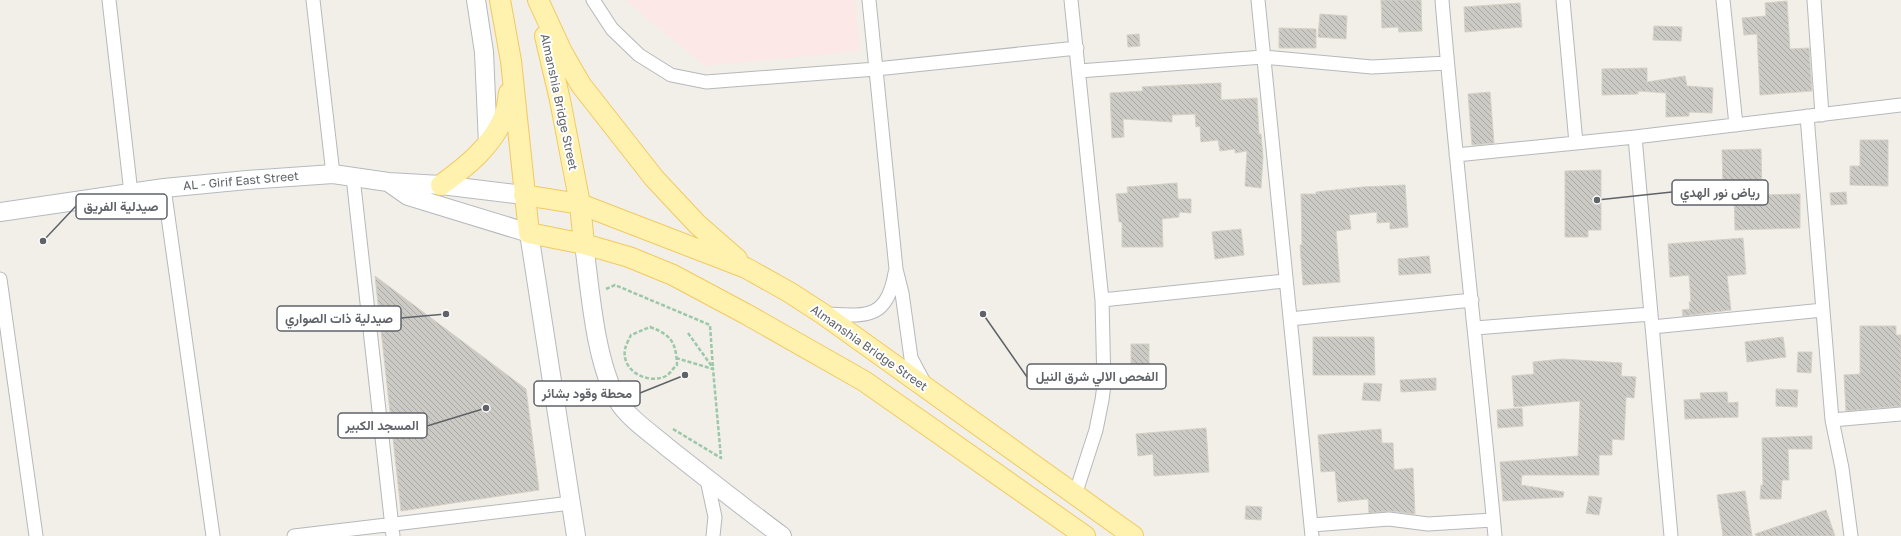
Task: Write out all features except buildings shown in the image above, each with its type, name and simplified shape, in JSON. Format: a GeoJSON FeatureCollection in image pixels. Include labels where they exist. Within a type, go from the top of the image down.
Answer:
{"type":"FeatureCollection","features":[{"type":"Feature","properties":{"kind":"main road"},"geometry":{"type":"LineString","coordinates":[[500,0],[511,61],[529,233],[584,244],[629,256],[672,275],[746,314],[864,381],[1085,536]]}},
{"type":"Feature","properties":{"kind":"main road"},"geometry":{"type":"LineString","coordinates":[[537,0],[562,52],[581,85],[611,124],[654,178],[697,224],[746,268]]}},
{"type":"Feature","properties":{"kind":"main road","name":"Almanshia Bridge Street"},"geometry":{"type":"LineString","coordinates":[[537,0],[558,93],[580,204],[584,244]]}},
{"type":"Feature","properties":{"kind":"main road"},"geometry":{"type":"LineString","coordinates":[[441,185],[467,166],[488,144],[504,116],[510,91],[511,61]]}},
{"type":"Feature","properties":{"kind":"main road","name":"Almanshia Bridge Street"},"geometry":{"type":"LineString","coordinates":[[524,195],[580,204],[746,268],[789,292],[823,314],[1133,536]]}},
{"type":"Feature","properties":{"kind":"street"},"geometry":{"type":"LineString","coordinates":[[109,0],[131,193]]}},
{"type":"Feature","properties":{"kind":"street"},"geometry":{"type":"LineString","coordinates":[[313,0],[333,174]]}},
{"type":"Feature","properties":{"kind":"street"},"geometry":{"type":"LineString","coordinates":[[476,0],[484,52],[488,144]]}},
{"type":"Feature","properties":{"kind":"street"},"geometry":{"type":"LineString","coordinates":[[593,0],[612,29],[639,55],[671,75],[706,82],[876,69],[1077,48]]}},
{"type":"Feature","properties":{"kind":"street"},"geometry":{"type":"LineString","coordinates":[[869,0],[896,269],[902,293],[911,358],[928,390]]}},
{"type":"Feature","properties":{"kind":"street"},"geometry":{"type":"LineString","coordinates":[[1071,0],[1102,300],[1102,400],[1096,430],[1075,495]]}},
{"type":"Feature","properties":{"kind":"street"},"geometry":{"type":"LineString","coordinates":[[1258,0],[1285,280],[1312,531],[1389,519],[1428,524],[1494,520]]}},
{"type":"Feature","properties":{"kind":"street"},"geometry":{"type":"LineString","coordinates":[[1442,0],[1456,155],[1475,328],[1495,536]]}},
{"type":"Feature","properties":{"kind":"street"},"geometry":{"type":"LineString","coordinates":[[1562,0],[1576,143]]}},
{"type":"Feature","properties":{"kind":"street"},"geometry":{"type":"LineString","coordinates":[[1723,0],[1736,125]]}},
{"type":"Feature","properties":{"kind":"street"},"geometry":{"type":"LineString","coordinates":[[1814,0],[1822,115]]}},
{"type":"Feature","properties":{"kind":"street"},"geometry":{"type":"LineString","coordinates":[[1079,71],[1263,57],[1372,67],[1447,62]]}},
{"type":"Feature","properties":{"kind":"street"},"geometry":{"type":"LineString","coordinates":[[1456,155],[1635,137],[1901,105]]}},
{"type":"Feature","properties":{"kind":"street"},"geometry":{"type":"LineString","coordinates":[[1807,116],[1832,420],[1842,468],[1851,536]]}},
{"type":"Feature","properties":{"kind":"street"},"geometry":{"type":"LineString","coordinates":[[1635,137],[1671,536]]}},
{"type":"Feature","properties":{"kind":"street","name":"AL - Girif East Street"},"geometry":{"type":"LineString","coordinates":[[0,212],[164,188],[333,174],[388,182],[441,185],[524,195]]}},
{"type":"Feature","properties":{"kind":"street"},"geometry":{"type":"LineString","coordinates":[[353,177],[392,531]]}},
{"type":"Feature","properties":{"kind":"street"},"geometry":{"type":"LineString","coordinates":[[388,182],[408,196],[529,233],[576,536]]}},
{"type":"Feature","properties":{"kind":"street"},"geometry":{"type":"LineString","coordinates":[[164,188],[213,536]]}},
{"type":"Feature","properties":{"kind":"street"},"geometry":{"type":"LineString","coordinates":[[584,244],[596,329],[607,377],[618,402],[638,423],[708,480],[782,536]]}},
{"type":"Feature","properties":{"kind":"street"},"geometry":{"type":"LineString","coordinates":[[823,314],[863,315],[880,308],[888,299],[896,269]]}},
{"type":"Feature","properties":{"kind":"street"},"geometry":{"type":"LineString","coordinates":[[0,279],[36,536]]}},
{"type":"Feature","properties":{"kind":"street"},"geometry":{"type":"LineString","coordinates":[[1102,300],[1285,280]]}},
{"type":"Feature","properties":{"kind":"street"},"geometry":{"type":"LineString","coordinates":[[1290,319],[1472,300]]}},
{"type":"Feature","properties":{"kind":"street"},"geometry":{"type":"LineString","coordinates":[[1475,328],[1652,321],[1823,310]]}},
{"type":"Feature","properties":{"kind":"street"},"geometry":{"type":"LineString","coordinates":[[1832,420],[1901,414]]}},
{"type":"Feature","properties":{"kind":"street"},"geometry":{"type":"LineString","coordinates":[[708,480],[715,517],[714,536]]}},
{"type":"Feature","properties":{"kind":"street"},"geometry":{"type":"LineString","coordinates":[[294,536],[392,531],[572,503]]}},
{"type":"Feature","properties":{"kind":"path"},"geometry":{"type":"LineString","coordinates":[[603,296],[606,289],[615,285],[710,325],[721,458],[669,426]]}},
{"type":"Feature","properties":{"kind":"path"},"geometry":{"type":"LineString","coordinates":[[650,328],[665,332],[677,349],[676,358],[676,365],[666,376],[650,380],[634,373],[626,360],[625,350],[631,335],[650,328]]}},
{"type":"Feature","properties":{"kind":"path"},"geometry":{"type":"LineString","coordinates":[[688,333],[713,369]]}},
{"type":"Feature","properties":{"kind":"path"},"geometry":{"type":"LineString","coordinates":[[676,358],[713,369]]}},
{"type":"Feature","properties":{"kind":"shaded area"},"geometry":{"type":"Polygon","coordinates":[[[625,0],[854,0],[860,51],[705,66],[625,0]]]}},
{"type":"Feature","properties":{"kind":"place","name":"رياض نور الهدي"},"geometry":{"type":"Point","coordinates":[1597,200]}},
{"type":"Feature","properties":{"kind":"place","name":"صيدلية الفريق"},"geometry":{"type":"Point","coordinates":[43,241]}},
{"type":"Feature","properties":{"kind":"place","name":"صيدلية ذات الصواري"},"geometry":{"type":"Point","coordinates":[446,314]}},
{"type":"Feature","properties":{"kind":"place","name":"الفحص الالي شرق النيل"},"geometry":{"type":"Point","coordinates":[983,314]}},
{"type":"Feature","properties":{"kind":"place","name":"محطة وقود بشائر"},"geometry":{"type":"Point","coordinates":[685,375]}},
{"type":"Feature","properties":{"kind":"place","name":"المسجد الكبير"},"geometry":{"type":"Point","coordinates":[486,408]}}]}
